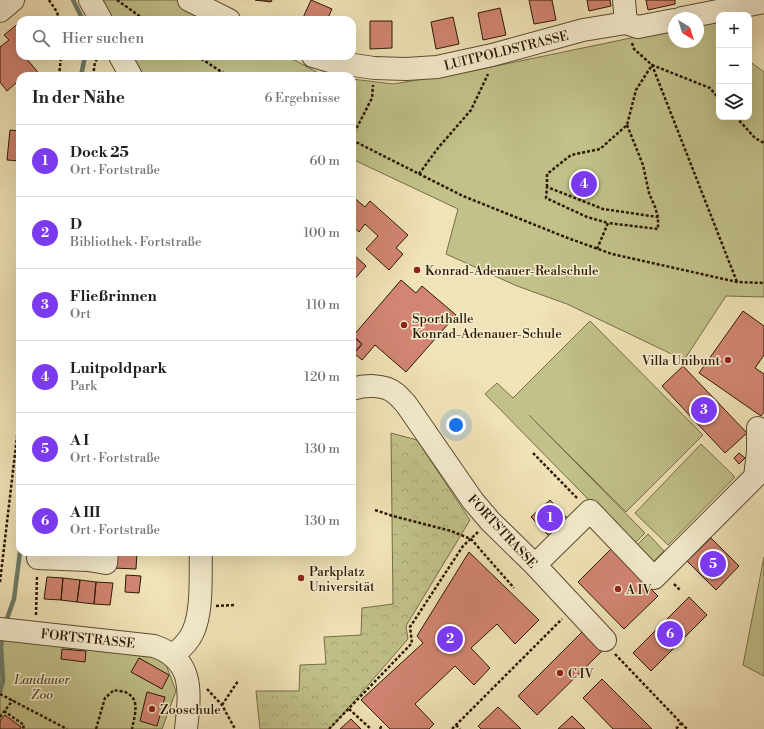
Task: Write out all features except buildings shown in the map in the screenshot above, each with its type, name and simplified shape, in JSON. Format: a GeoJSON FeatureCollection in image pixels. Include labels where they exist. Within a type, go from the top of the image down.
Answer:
{"type":"FeatureCollection","features":[{"type":"Feature","properties":{"kind":"street"},"geometry":{"type":"LineString","coordinates":[[0,11],[13,0]]}},
{"type":"Feature","properties":{"kind":"street"},"geometry":{"type":"LineString","coordinates":[[90,0],[99,16]]}},
{"type":"Feature","properties":{"kind":"street"},"geometry":{"type":"LineString","coordinates":[[189,0],[221,16]]}},
{"type":"Feature","properties":{"kind":"street"},"geometry":{"type":"LineString","coordinates":[[624,0],[626,23]]}},
{"type":"Feature","properties":{"kind":"street"},"geometry":{"type":"LineString","coordinates":[[704,14],[764,2]]}},
{"type":"Feature","properties":{"kind":"street","name":"LUITPOLDSTRASSE"},"geometry":{"type":"LineString","coordinates":[[326,60],[368,68],[406,69],[437,67],[492,55],[583,30],[626,23],[638,27],[668,21]]}},
{"type":"Feature","properties":{"kind":"street"},"geometry":{"type":"LineString","coordinates":[[122,60],[129,72]]}},
{"type":"Feature","properties":{"kind":"street","name":"FORTSTRASSE"},"geometry":{"type":"LineString","coordinates":[[356,388],[378,386],[394,392],[406,404],[473,501],[490,521],[535,565],[605,640]]}},
{"type":"Feature","properties":{"kind":"street"},"geometry":{"type":"LineString","coordinates":[[535,565],[590,512],[654,578],[755,477],[758,452],[758,428]]}},
{"type":"Feature","properties":{"kind":"street"},"geometry":{"type":"LineString","coordinates":[[48,556],[106,562],[107,556]]}},
{"type":"Feature","properties":{"kind":"street"},"geometry":{"type":"LineString","coordinates":[[186,729],[189,683],[183,669],[173,655],[186,642],[193,632],[196,622],[199,606],[201,556]]}},
{"type":"Feature","properties":{"kind":"street","name":"FORTSTRASSE"},"geometry":{"type":"LineString","coordinates":[[18,631],[154,646],[165,649],[173,655]]}},
{"type":"Feature","properties":{"kind":"path"},"geometry":{"type":"LineString","coordinates":[[50,0],[58,16]]}},
{"type":"Feature","properties":{"kind":"path"},"geometry":{"type":"LineString","coordinates":[[117,0],[139,16]]}},
{"type":"Feature","properties":{"kind":"path"},"geometry":{"type":"LineString","coordinates":[[626,23],[634,49],[652,65],[710,88],[716,95]]}},
{"type":"Feature","properties":{"kind":"path"},"geometry":{"type":"LineString","coordinates":[[419,174],[438,148],[471,110],[494,63],[492,55]]}},
{"type":"Feature","properties":{"kind":"path"},"geometry":{"type":"LineString","coordinates":[[59,72],[61,60]]}},
{"type":"Feature","properties":{"kind":"path"},"geometry":{"type":"LineString","coordinates":[[94,72],[96,60]]}},
{"type":"Feature","properties":{"kind":"path"},"geometry":{"type":"LineString","coordinates":[[203,60],[222,72]]}},
{"type":"Feature","properties":{"kind":"path"},"geometry":{"type":"LineString","coordinates":[[627,125],[643,165],[649,193],[658,217],[658,229],[608,223],[587,217],[546,198],[547,174],[571,155],[600,150],[627,125],[636,90],[652,65]]}},
{"type":"Feature","properties":{"kind":"path"},"geometry":{"type":"LineString","coordinates":[[652,65],[738,282]]}},
{"type":"Feature","properties":{"kind":"path"},"geometry":{"type":"LineString","coordinates":[[356,130],[372,98]]}},
{"type":"Feature","properties":{"kind":"path"},"geometry":{"type":"LineString","coordinates":[[739,120],[755,138],[764,143]]}},
{"type":"Feature","properties":{"kind":"path"},"geometry":{"type":"LineString","coordinates":[[356,140],[463,196],[612,254],[738,282],[764,284]]}},
{"type":"Feature","properties":{"kind":"path"},"geometry":{"type":"LineString","coordinates":[[547,187],[603,209],[658,217]]}},
{"type":"Feature","properties":{"kind":"path"},"geometry":{"type":"LineString","coordinates":[[598,249],[608,223]]}},
{"type":"Feature","properties":{"kind":"path"},"geometry":{"type":"LineString","coordinates":[[0,582],[16,445]]}},
{"type":"Feature","properties":{"kind":"path"},"geometry":{"type":"LineString","coordinates":[[533,453],[590,512]]}},
{"type":"Feature","properties":{"kind":"path"},"geometry":{"type":"LineString","coordinates":[[375,510],[452,531],[471,539],[514,588]]}},
{"type":"Feature","properties":{"kind":"path"},"geometry":{"type":"LineString","coordinates":[[329,729],[412,643],[410,627],[463,546],[471,539]]}},
{"type":"Feature","properties":{"kind":"path"},"geometry":{"type":"LineString","coordinates":[[18,631],[38,556]]}},
{"type":"Feature","properties":{"kind":"path"},"geometry":{"type":"LineString","coordinates":[[219,606],[236,605]]}},
{"type":"Feature","properties":{"kind":"path"},"geometry":{"type":"LineString","coordinates":[[452,729],[574,608]]}},
{"type":"Feature","properties":{"kind":"path"},"geometry":{"type":"LineString","coordinates":[[605,640],[616,655],[687,729]]}},
{"type":"Feature","properties":{"kind":"path"},"geometry":{"type":"LineString","coordinates":[[222,705],[238,681]]}},
{"type":"Feature","properties":{"kind":"path"},"geometry":{"type":"LineString","coordinates":[[96,729],[106,698],[114,690],[127,693],[134,700],[137,707],[132,729]]}},
{"type":"Feature","properties":{"kind":"path"},"geometry":{"type":"LineString","coordinates":[[0,694],[67,729]]}},
{"type":"Feature","properties":{"kind":"path"},"geometry":{"type":"LineString","coordinates":[[214,698],[222,705],[235,729]]}},
{"type":"Feature","properties":{"kind":"path"},"geometry":{"type":"LineString","coordinates":[[0,717],[13,700]]}},
{"type":"Feature","properties":{"kind":"path"},"geometry":{"type":"LineString","coordinates":[[349,709],[371,729]]}},
{"type":"Feature","properties":{"kind":"path"},"geometry":{"type":"LineString","coordinates":[[4,711],[24,725],[23,729]]}},
{"type":"Feature","properties":{"kind":"path"},"geometry":{"type":"LineString","coordinates":[[676,729],[681,724]]}},
{"type":"Feature","properties":{"kind":"path"},"geometry":{"type":"LineString","coordinates":[[456,725],[460,729]]}},
{"type":"Feature","properties":{"kind":"green space"},"geometry":{"type":"Polygon","coordinates":[[[87,0],[180,0],[212,16],[95,16],[87,0]]]}},
{"type":"Feature","properties":{"kind":"green space"},"geometry":{"type":"Polygon","coordinates":[[[716,21],[716,120],[752,120],[752,63],[764,72],[764,297],[726,296],[684,360],[567,304],[517,286],[446,254],[458,209],[356,161],[356,79],[393,84],[472,71],[668,30],[668,48],[704,48],[704,23],[716,21]]]}},
{"type":"Feature","properties":{"kind":"green space"},"geometry":{"type":"Polygon","coordinates":[[[118,60],[294,60],[316,72],[125,72],[118,60]]]}},
{"type":"Feature","properties":{"kind":"green space"},"geometry":{"type":"Polygon","coordinates":[[[590,321],[703,435],[626,512],[529,415],[645,533],[633,545],[485,394],[497,383],[513,398],[590,321]]]}},
{"type":"Feature","properties":{"kind":"green space"},"geometry":{"type":"Polygon","coordinates":[[[391,433],[417,440],[470,520],[406,626],[408,639],[330,729],[260,729],[256,691],[299,691],[300,665],[326,664],[324,637],[361,635],[362,608],[393,604],[391,433]]]}},
{"type":"Feature","properties":{"kind":"green space"},"geometry":{"type":"Polygon","coordinates":[[[701,444],[735,477],[668,545],[635,513],[701,444]]]}},
{"type":"Feature","properties":{"kind":"green space"},"geometry":{"type":"Polygon","coordinates":[[[648,534],[664,551],[653,562],[637,545],[648,534]]]}},
{"type":"Feature","properties":{"kind":"green space"},"geometry":{"type":"Polygon","coordinates":[[[764,557],[764,676],[743,665],[764,557]]]}},
{"type":"Feature","properties":{"kind":"green space","name":"Landauer Zoo"},"geometry":{"type":"Polygon","coordinates":[[[0,640],[163,657],[176,691],[162,729],[0,729],[0,640]]]}},
{"type":"Feature","properties":{"kind":"waterway"},"geometry":{"type":"LineString","coordinates":[[73,0],[81,16]]}},
{"type":"Feature","properties":{"kind":"waterway"},"geometry":{"type":"LineString","coordinates":[[82,72],[84,60]]}},
{"type":"Feature","properties":{"kind":"waterway"},"geometry":{"type":"LineString","coordinates":[[5,624],[14,599],[19,556]]}},
{"type":"Feature","properties":{"kind":"waterway"},"geometry":{"type":"LineString","coordinates":[[0,692],[3,681],[1,646],[3,635]]}},
{"type":"Feature","properties":{"kind":"place","name":"Luitpoldpark"},"geometry":{"type":"Point","coordinates":[584,184]}},
{"type":"Feature","properties":{"kind":"place","name":"Konrad-Adenauer-Realschule"},"geometry":{"type":"Point","coordinates":[417,270]}},
{"type":"Feature","properties":{"kind":"place","name":"Sporthalle Konrad-Adenauer-Schule"},"geometry":{"type":"Point","coordinates":[404,325]}},
{"type":"Feature","properties":{"kind":"place","name":"Villa Unibunt"},"geometry":{"type":"Point","coordinates":[728,360]}},
{"type":"Feature","properties":{"kind":"place","name":"Fließrinnen"},"geometry":{"type":"Point","coordinates":[704,410]}},
{"type":"Feature","properties":{"kind":"place","name":"Dock 25"},"geometry":{"type":"Point","coordinates":[550,518]}},
{"type":"Feature","properties":{"kind":"place","name":"A I"},"geometry":{"type":"Point","coordinates":[713,564]}},
{"type":"Feature","properties":{"kind":"place","name":"Parkplatz Universität"},"geometry":{"type":"Point","coordinates":[301,578]}},
{"type":"Feature","properties":{"kind":"place","name":"A IV"},"geometry":{"type":"Point","coordinates":[618,589]}},
{"type":"Feature","properties":{"kind":"place","name":"A III"},"geometry":{"type":"Point","coordinates":[670,634]}},
{"type":"Feature","properties":{"kind":"place","name":"D"},"geometry":{"type":"Point","coordinates":[450,639]}},
{"type":"Feature","properties":{"kind":"place","name":"C IV"},"geometry":{"type":"Point","coordinates":[560,673]}},
{"type":"Feature","properties":{"kind":"place","name":"Zooschule"},"geometry":{"type":"Point","coordinates":[152,709]}}]}
